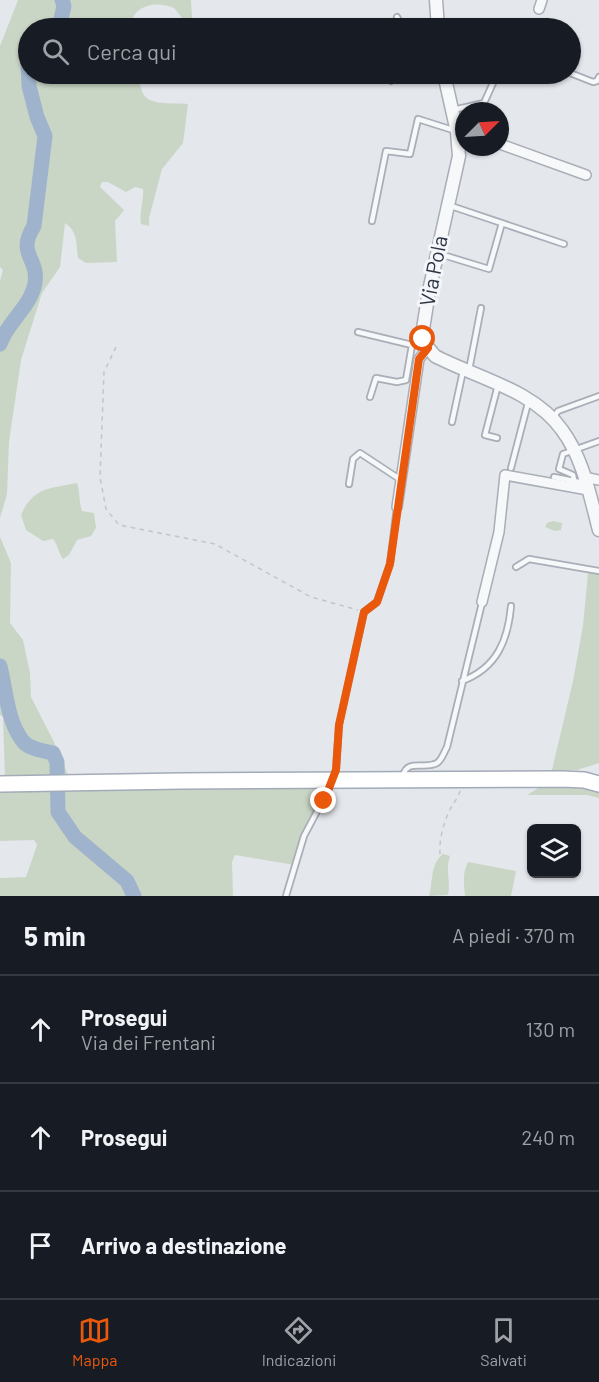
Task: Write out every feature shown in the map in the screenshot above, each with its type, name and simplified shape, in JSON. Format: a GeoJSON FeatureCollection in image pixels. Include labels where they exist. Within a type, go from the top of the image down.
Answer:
{"type":"FeatureCollection","features":[{"type":"Feature","properties":{"kind":"main road"},"geometry":{"type":"LineString","coordinates":[[562,779],[599,771]]}},
{"type":"Feature","properties":{"kind":"main road"},"geometry":{"type":"LineString","coordinates":[[2,784],[562,779],[584,780],[599,784]]}},
{"type":"Feature","properties":{"kind":"street"},"geometry":{"type":"LineString","coordinates":[[436,0],[437,18]]}},
{"type":"Feature","properties":{"kind":"street","name":"Via Pola"},"geometry":{"type":"LineString","coordinates":[[446,84],[455,116]]}},
{"type":"Feature","properties":{"kind":"street"},"geometry":{"type":"LineString","coordinates":[[509,147],[586,176]]}},
{"type":"Feature","properties":{"kind":"street","name":"Via Pola"},"geometry":{"type":"LineString","coordinates":[[421,344],[437,253],[459,156]]}},
{"type":"Feature","properties":{"kind":"street"},"geometry":{"type":"LineString","coordinates":[[421,344],[435,356],[529,400],[553,418],[574,450],[599,530]]}},
{"type":"Feature","properties":{"kind":"street"},"geometry":{"type":"LineString","coordinates":[[397,507],[421,344]]}},
{"type":"Feature","properties":{"kind":"street"},"geometry":{"type":"LineString","coordinates":[[482,602],[500,532],[505,476],[583,483],[599,480]]}},
{"type":"Feature","properties":{"kind":"lane"},"geometry":{"type":"LineString","coordinates":[[581,78],[593,82],[599,77]]}},
{"type":"Feature","properties":{"kind":"lane"},"geometry":{"type":"LineString","coordinates":[[453,110],[484,103],[493,84]]}},
{"type":"Feature","properties":{"kind":"lane"},"geometry":{"type":"LineString","coordinates":[[372,221],[386,151],[410,154],[418,118],[455,130]]}},
{"type":"Feature","properties":{"kind":"lane"},"geometry":{"type":"LineString","coordinates":[[448,205],[564,244]]}},
{"type":"Feature","properties":{"kind":"lane"},"geometry":{"type":"LineString","coordinates":[[437,253],[489,269],[502,223]]}},
{"type":"Feature","properties":{"kind":"lane"},"geometry":{"type":"LineString","coordinates":[[452,422],[481,308]]}},
{"type":"Feature","properties":{"kind":"lane"},"geometry":{"type":"LineString","coordinates":[[358,332],[421,344],[406,380],[398,382],[376,378],[370,397]]}},
{"type":"Feature","properties":{"kind":"lane"},"geometry":{"type":"LineString","coordinates":[[497,438],[485,435],[498,385]]}},
{"type":"Feature","properties":{"kind":"lane"},"geometry":{"type":"LineString","coordinates":[[553,418],[558,411],[599,396]]}},
{"type":"Feature","properties":{"kind":"lane"},"geometry":{"type":"LineString","coordinates":[[511,468],[529,400]]}},
{"type":"Feature","properties":{"kind":"lane"},"geometry":{"type":"LineString","coordinates":[[583,483],[573,475],[559,469],[563,454],[599,441]]}},
{"type":"Feature","properties":{"kind":"lane"},"geometry":{"type":"LineString","coordinates":[[349,484],[353,459],[360,453],[401,480]]}},
{"type":"Feature","properties":{"kind":"lane"},"geometry":{"type":"LineString","coordinates":[[554,477],[583,483]]}},
{"type":"Feature","properties":{"kind":"lane"},"geometry":{"type":"LineString","coordinates":[[286,896],[304,836],[324,801],[336,770],[339,725],[364,612],[377,602],[390,564],[397,507]]}},
{"type":"Feature","properties":{"kind":"lane"},"geometry":{"type":"LineString","coordinates":[[516,567],[529,560],[599,571]]}},
{"type":"Feature","properties":{"kind":"lane"},"geometry":{"type":"LineString","coordinates":[[402,781],[405,770],[410,765],[433,765],[440,762],[447,747],[482,602]]}},
{"type":"Feature","properties":{"kind":"lane"},"geometry":{"type":"LineString","coordinates":[[462,681],[478,675],[497,656],[510,623],[511,606]]}},
{"type":"Feature","properties":{"kind":"path"},"geometry":{"type":"LineString","coordinates":[[116,347],[104,372],[100,477],[106,509],[119,525],[215,544],[311,597],[364,612]]}},
{"type":"Feature","properties":{"kind":"path"},"geometry":{"type":"LineString","coordinates":[[440,854],[439,845],[448,812],[459,795],[461,781]]}},
{"type":"Feature","properties":{"kind":"green space"},"geometry":{"type":"Polygon","coordinates":[[[18,0],[191,0],[192,18],[182,18],[174,8],[152,5],[140,9],[133,18],[18,18],[18,84],[140,84],[148,99],[160,103],[188,104],[183,143],[162,169],[149,226],[141,224],[143,189],[135,187],[126,192],[108,182],[102,182],[100,187],[124,210],[115,221],[117,262],[86,263],[78,258],[74,234],[65,223],[60,267],[42,293],[21,360],[9,442],[7,494],[0,518],[0,281],[3,270],[0,267],[0,46],[18,0]]]}},
{"type":"Feature","properties":{"kind":"green space"},"geometry":{"type":"Polygon","coordinates":[[[77,483],[82,511],[94,513],[96,528],[91,536],[77,540],[69,555],[63,559],[53,539],[43,541],[26,530],[21,515],[31,499],[44,490],[77,483]]]}},
{"type":"Feature","properties":{"kind":"green space"},"geometry":{"type":"Polygon","coordinates":[[[553,521],[562,523],[561,530],[555,531],[545,527],[547,523],[553,521]]]}},
{"type":"Feature","properties":{"kind":"green space"},"geometry":{"type":"Polygon","coordinates":[[[0,537],[11,563],[10,623],[23,640],[30,673],[31,697],[69,777],[5,778],[3,717],[0,715],[0,537]]]}},
{"type":"Feature","properties":{"kind":"green space"},"geometry":{"type":"Polygon","coordinates":[[[588,573],[599,574],[599,763],[577,770],[552,770],[573,681],[583,626],[588,573]]]}},
{"type":"Feature","properties":{"kind":"green space"},"geometry":{"type":"Polygon","coordinates":[[[542,786],[599,789],[599,798],[587,795],[527,795],[542,786]]]}},
{"type":"Feature","properties":{"kind":"green space"},"geometry":{"type":"Polygon","coordinates":[[[182,787],[329,788],[304,835],[295,865],[235,855],[232,862],[233,896],[0,896],[0,878],[26,877],[37,845],[34,840],[0,841],[0,791],[182,787]]]}},
{"type":"Feature","properties":{"kind":"green space"},"geometry":{"type":"Polygon","coordinates":[[[443,854],[450,856],[448,895],[429,896],[434,868],[443,854]]]}},
{"type":"Feature","properties":{"kind":"green space"},"geometry":{"type":"Polygon","coordinates":[[[468,862],[516,871],[511,896],[465,896],[464,875],[468,862]]]}},
{"type":"Feature","properties":{"kind":"waterway"},"geometry":{"type":"LineString","coordinates":[[61,18],[64,6],[62,0]]}},
{"type":"Feature","properties":{"kind":"waterway"},"geometry":{"type":"LineString","coordinates":[[0,344],[3,336],[29,300],[35,283],[34,267],[27,250],[27,243],[34,226],[45,136],[37,117],[29,84]]}},
{"type":"Feature","properties":{"kind":"waterway"},"geometry":{"type":"LineString","coordinates":[[0,666],[10,714],[17,732],[28,746],[53,753],[57,762],[58,812],[75,837],[127,881],[134,896]]}},
{"type":"Feature","properties":{"kind":"route"},"geometry":{"type":"LineString","coordinates":[[324,801],[336,770],[339,725],[364,612],[377,602],[390,564],[419,359],[428,348],[423,339]]}}]}
